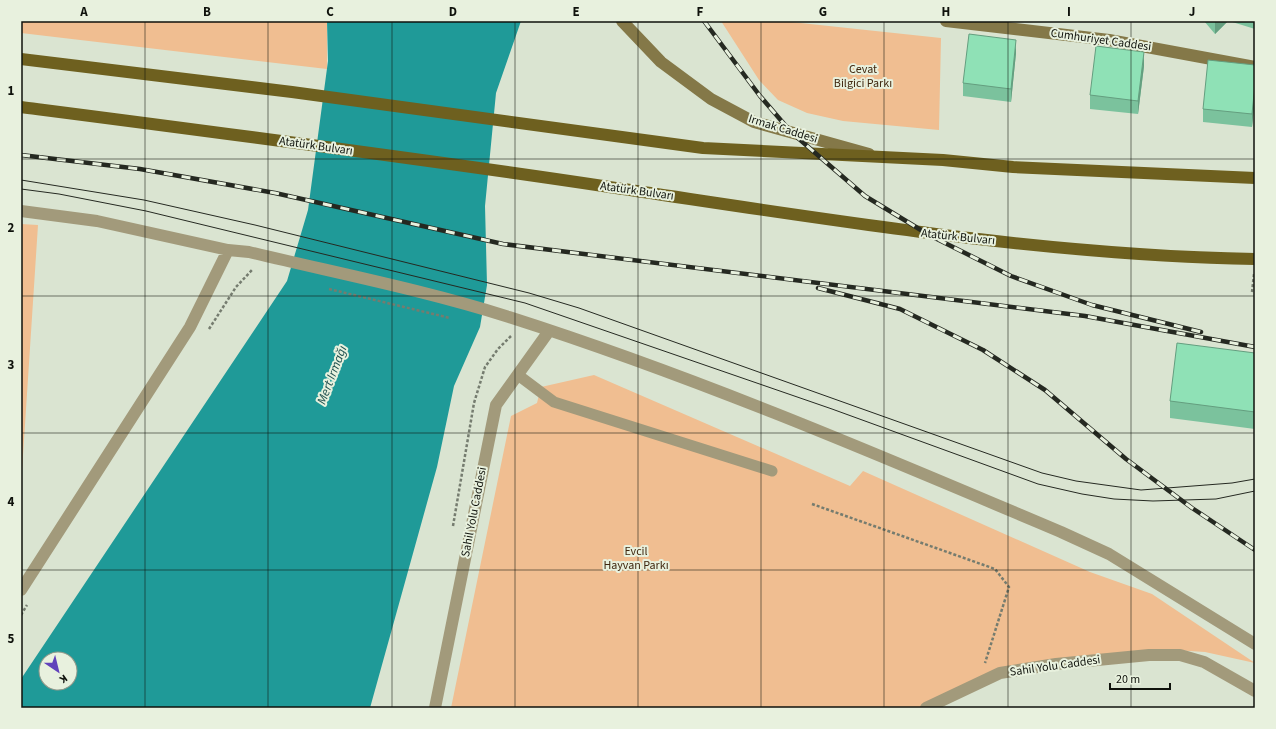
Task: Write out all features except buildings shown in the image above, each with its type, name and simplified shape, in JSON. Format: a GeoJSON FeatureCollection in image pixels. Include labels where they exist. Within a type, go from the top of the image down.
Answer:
{"type":"FeatureCollection","features":[{"type":"Feature","properties":{"kind":"main road","name":"Irmak Caddesi"},"geometry":{"type":"LineString","coordinates":[[622,21],[661,62],[711,99],[754,122],[880,157]]}},
{"type":"Feature","properties":{"kind":"main road","name":"Cumhuriyet Caddesi"},"geometry":{"type":"LineString","coordinates":[[946,21],[1109,40],[1255,67]]}},
{"type":"Feature","properties":{"kind":"main road"},"geometry":{"type":"LineString","coordinates":[[21,59],[292,92],[703,148],[880,157],[1013,167],[1255,178]]}},
{"type":"Feature","properties":{"kind":"main road","name":"Atatürk Bulvarı"},"geometry":{"type":"LineString","coordinates":[[21,107],[506,172],[929,234],[1104,252],[1255,259]]}},
{"type":"Feature","properties":{"kind":"street"},"geometry":{"type":"LineString","coordinates":[[21,211],[97,221],[228,250],[249,252],[435,297],[509,317],[549,331],[719,391],[1061,532],[1109,554],[1255,644]]}},
{"type":"Feature","properties":{"kind":"street"},"geometry":{"type":"LineString","coordinates":[[21,590],[190,327],[228,250]]}},
{"type":"Feature","properties":{"kind":"street","name":"Sahil Yolu Caddesi"},"geometry":{"type":"LineString","coordinates":[[435,708],[496,405],[549,331]]}},
{"type":"Feature","properties":{"kind":"street","name":"Sahil Yolu Caddesi"},"geometry":{"type":"LineString","coordinates":[[926,708],[1000,674],[1056,664],[1149,655],[1180,655],[1204,662],[1255,691]]}},
{"type":"Feature","properties":{"kind":"lane"},"geometry":{"type":"LineString","coordinates":[[518,375],[554,402],[772,471]]}},
{"type":"Feature","properties":{"kind":"path"},"geometry":{"type":"LineString","coordinates":[[251,270],[259,272]]}},
{"type":"Feature","properties":{"kind":"path"},"geometry":{"type":"LineString","coordinates":[[321,287],[453,319]]}},
{"type":"Feature","properties":{"kind":"path"},"geometry":{"type":"LineString","coordinates":[[812,504],[995,569],[1009,587],[983,669]]}},
{"type":"Feature","properties":{"kind":"green space"},"geometry":{"type":"Polygon","coordinates":[[[21,21],[327,21],[327,69],[21,33],[21,21]]]}},
{"type":"Feature","properties":{"kind":"green space","name":"Cevat Bilgici Parkı"},"geometry":{"type":"Polygon","coordinates":[[[721,21],[782,21],[941,38],[939,130],[843,121],[807,113],[778,100],[759,80],[721,21]]]}},
{"type":"Feature","properties":{"kind":"green space"},"geometry":{"type":"Polygon","coordinates":[[[21,224],[38,225],[21,486],[21,224]]]}},
{"type":"Feature","properties":{"kind":"green space","name":"Evcil Hayvan Parkı"},"geometry":{"type":"Polygon","coordinates":[[[594,375],[850,486],[863,471],[1090,572],[1152,594],[1255,663],[1205,652],[1174,650],[1001,670],[921,708],[451,708],[511,416],[537,403],[541,387],[594,375]]]}},
{"type":"Feature","properties":{"kind":"water","name":"Mert Irmağı"},"geometry":{"type":"Polygon","coordinates":[[[327,21],[521,21],[496,93],[485,206],[487,285],[480,327],[454,386],[437,467],[370,708],[21,708],[21,679],[38,654],[38,691],[78,691],[78,651],[40,651],[287,281],[308,210],[328,61],[327,21]]]}},
{"type":"Feature","properties":{"kind":"tram line"},"geometry":{"type":"LineString","coordinates":[[21,180],[144,200],[255,225],[529,293],[579,308],[1042,473],[1076,481],[1141,490],[1232,483],[1255,479]]}},
{"type":"Feature","properties":{"kind":"tram line"},"geometry":{"type":"LineString","coordinates":[[21,189],[59,194],[146,211],[525,303],[832,409],[1038,484],[1082,494],[1114,499],[1153,501],[1216,499],[1255,491]]}},
{"type":"Feature","properties":{"kind":"railway"},"geometry":{"type":"LineString","coordinates":[[704,21],[760,96],[791,132],[865,196],[929,235],[1011,276],[1092,305],[1201,332]]}},
{"type":"Feature","properties":{"kind":"railway"},"geometry":{"type":"LineString","coordinates":[[21,155],[140,169],[275,193],[503,244],[1085,316],[1255,347]]}},
{"type":"Feature","properties":{"kind":"railway"},"geometry":{"type":"LineString","coordinates":[[818,288],[900,309],[983,350],[1045,390],[1126,459],[1192,508],[1255,550]]}}]}
